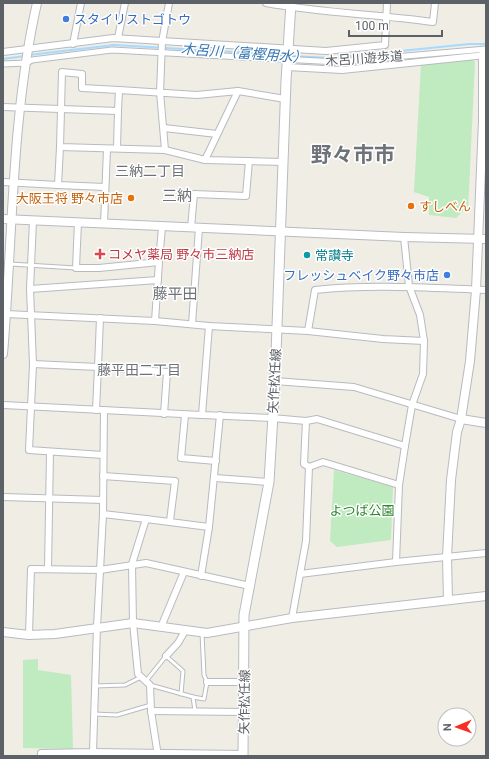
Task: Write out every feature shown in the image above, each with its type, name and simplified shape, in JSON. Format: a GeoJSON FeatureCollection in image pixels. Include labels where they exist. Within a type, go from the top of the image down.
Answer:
{"type":"FeatureCollection","features":[{"type":"Feature","properties":{"kind":"main road","name":"矢作松任線"},"geometry":{"type":"LineString","coordinates":[[243,755],[244,615],[269,482],[275,381],[282,162],[291,5]]}},
{"type":"Feature","properties":{"kind":"street"},"geometry":{"type":"LineString","coordinates":[[3,354],[9,264],[7,220],[26,56],[37,3]]}},
{"type":"Feature","properties":{"kind":"street"},"geometry":{"type":"LineString","coordinates":[[73,44],[81,3]]}},
{"type":"Feature","properties":{"kind":"street"},"geometry":{"type":"LineString","coordinates":[[118,38],[125,3]]}},
{"type":"Feature","properties":{"kind":"street"},"geometry":{"type":"LineString","coordinates":[[165,150],[160,92],[162,47],[169,3]]}},
{"type":"Feature","properties":{"kind":"street"},"geometry":{"type":"LineString","coordinates":[[266,3],[433,22],[435,3]]}},
{"type":"Feature","properties":{"kind":"street"},"geometry":{"type":"LineString","coordinates":[[3,52],[26,56],[32,60],[112,50],[162,47],[287,57],[384,45],[387,3]]}},
{"type":"Feature","properties":{"kind":"street"},"geometry":{"type":"LineString","coordinates":[[3,64],[26,56],[73,44],[118,38],[162,47],[287,57],[342,70],[485,53],[484,124],[477,238],[476,290],[470,361],[461,419],[457,432],[451,480],[447,557],[448,600]]}},
{"type":"Feature","properties":{"kind":"street"},"geometry":{"type":"LineString","coordinates":[[58,185],[62,72],[82,74],[82,88],[197,95],[238,91],[286,99]]}},
{"type":"Feature","properties":{"kind":"street"},"geometry":{"type":"LineString","coordinates":[[117,148],[119,90]]}},
{"type":"Feature","properties":{"kind":"street"},"geometry":{"type":"LineString","coordinates":[[204,160],[238,91]]}},
{"type":"Feature","properties":{"kind":"street"},"geometry":{"type":"LineString","coordinates":[[3,107],[118,111]]}},
{"type":"Feature","properties":{"kind":"street"},"geometry":{"type":"LineString","coordinates":[[164,128],[217,134]]}},
{"type":"Feature","properties":{"kind":"street"},"geometry":{"type":"LineString","coordinates":[[60,147],[165,150],[204,160],[282,162]]}},
{"type":"Feature","properties":{"kind":"street"},"geometry":{"type":"LineString","coordinates":[[104,224],[107,149]]}},
{"type":"Feature","properties":{"kind":"street"},"geometry":{"type":"LineString","coordinates":[[192,324],[195,228],[194,194],[246,196],[249,161]]}},
{"type":"Feature","properties":{"kind":"street"},"geometry":{"type":"LineString","coordinates":[[3,182],[106,187]]}},
{"type":"Feature","properties":{"kind":"street"},"geometry":{"type":"LineString","coordinates":[[7,220],[404,237],[486,239]]}},
{"type":"Feature","properties":{"kind":"street"},"geometry":{"type":"LineString","coordinates":[[33,220],[30,289],[33,364],[29,450],[103,455]]}},
{"type":"Feature","properties":{"kind":"street"},"geometry":{"type":"LineString","coordinates":[[78,222],[76,268],[99,268],[159,262]]}},
{"type":"Feature","properties":{"kind":"street"},"geometry":{"type":"LineString","coordinates":[[155,321],[162,227]]}},
{"type":"Feature","properties":{"kind":"street"},"geometry":{"type":"LineString","coordinates":[[396,562],[399,485],[412,405],[423,374],[424,341],[420,315],[409,286],[404,237]]}},
{"type":"Feature","properties":{"kind":"street"},"geometry":{"type":"LineString","coordinates":[[30,289],[158,280]]}},
{"type":"Feature","properties":{"kind":"street"},"geometry":{"type":"LineString","coordinates":[[308,330],[315,290],[352,286],[409,286],[486,290]]}},
{"type":"Feature","properties":{"kind":"street"},"geometry":{"type":"LineString","coordinates":[[6,314],[155,321],[209,326],[308,330],[382,339],[424,341]]}},
{"type":"Feature","properties":{"kind":"street"},"geometry":{"type":"LineString","coordinates":[[96,410],[100,318]]}},
{"type":"Feature","properties":{"kind":"street"},"geometry":{"type":"LineString","coordinates":[[202,415],[209,326]]}},
{"type":"Feature","properties":{"kind":"street"},"geometry":{"type":"LineString","coordinates":[[33,364],[167,372],[164,414]]}},
{"type":"Feature","properties":{"kind":"street"},"geometry":{"type":"LineString","coordinates":[[275,381],[354,387],[461,419],[486,424]]}},
{"type":"Feature","properties":{"kind":"street"},"geometry":{"type":"LineString","coordinates":[[3,405],[185,415],[220,415],[306,421],[317,419],[405,446]]}},
{"type":"Feature","properties":{"kind":"street"},"geometry":{"type":"LineString","coordinates":[[93,752],[97,627],[103,514],[104,410]]}},
{"type":"Feature","properties":{"kind":"street"},"geometry":{"type":"LineString","coordinates":[[185,415],[181,458],[216,461]]}},
{"type":"Feature","properties":{"kind":"street"},"geometry":{"type":"LineString","coordinates":[[201,576],[215,478],[220,415]]}},
{"type":"Feature","properties":{"kind":"street"},"geometry":{"type":"LineString","coordinates":[[306,421],[304,464],[309,467]]}},
{"type":"Feature","properties":{"kind":"street"},"geometry":{"type":"LineString","coordinates":[[48,569],[50,452]]}},
{"type":"Feature","properties":{"kind":"street"},"geometry":{"type":"LineString","coordinates":[[309,467],[323,462],[399,485]]}},
{"type":"Feature","properties":{"kind":"street"},"geometry":{"type":"LineString","coordinates":[[292,618],[306,541],[309,467]]}},
{"type":"Feature","properties":{"kind":"street"},"geometry":{"type":"LineString","coordinates":[[103,476],[175,481],[170,521]]}},
{"type":"Feature","properties":{"kind":"street"},"geometry":{"type":"LineString","coordinates":[[215,478],[269,482]]}},
{"type":"Feature","properties":{"kind":"street"},"geometry":{"type":"LineString","coordinates":[[3,498],[103,500]]}},
{"type":"Feature","properties":{"kind":"street"},"geometry":{"type":"LineString","coordinates":[[103,514],[170,521],[209,527]]}},
{"type":"Feature","properties":{"kind":"street"},"geometry":{"type":"LineString","coordinates":[[146,519],[132,564],[134,623],[138,674],[146,681],[157,755]]}},
{"type":"Feature","properties":{"kind":"street"},"geometry":{"type":"LineString","coordinates":[[300,574],[486,553]]}},
{"type":"Feature","properties":{"kind":"street"},"geometry":{"type":"LineString","coordinates":[[29,635],[31,569],[100,570],[146,563],[250,586]]}},
{"type":"Feature","properties":{"kind":"street"},"geometry":{"type":"LineString","coordinates":[[161,628],[184,572]]}},
{"type":"Feature","properties":{"kind":"street"},"geometry":{"type":"LineString","coordinates":[[3,632],[29,635],[55,634],[134,623],[161,628],[202,632],[292,618],[486,596]]}},
{"type":"Feature","properties":{"kind":"street"},"geometry":{"type":"LineString","coordinates":[[166,656],[178,643],[185,631]]}},
{"type":"Feature","properties":{"kind":"street"},"geometry":{"type":"LineString","coordinates":[[208,682],[244,682]]}},
{"type":"Feature","properties":{"kind":"street"},"geometry":{"type":"LineString","coordinates":[[151,708],[244,712]]}},
{"type":"Feature","properties":{"kind":"street"},"geometry":{"type":"LineString","coordinates":[[41,756],[41,753],[81,754],[93,752],[157,755],[243,755]]}},
{"type":"Feature","properties":{"kind":"lane"},"geometry":{"type":"LineString","coordinates":[[9,264],[76,268]]}},
{"type":"Feature","properties":{"kind":"lane"},"geometry":{"type":"LineString","coordinates":[[95,686],[125,685],[146,681],[181,694],[204,699],[208,682],[204,675],[202,632]]}},
{"type":"Feature","properties":{"kind":"lane"},"geometry":{"type":"LineString","coordinates":[[146,681],[166,656],[183,671],[181,694]]}},
{"type":"Feature","properties":{"kind":"lane"},"geometry":{"type":"LineString","coordinates":[[193,697],[195,711]]}},
{"type":"Feature","properties":{"kind":"lane"},"geometry":{"type":"LineString","coordinates":[[94,714],[117,715],[151,708]]}},
{"type":"Feature","properties":{"kind":"green space"},"geometry":{"type":"Polygon","coordinates":[[[472,59],[475,62],[468,211],[463,211],[456,218],[429,215],[429,197],[414,192],[421,64],[472,59]]]}},
{"type":"Feature","properties":{"kind":"green space","name":"よつば公園"},"geometry":{"type":"Polygon","coordinates":[[[334,470],[393,487],[391,540],[337,547],[330,541],[334,470]]]}},
{"type":"Feature","properties":{"kind":"green space"},"geometry":{"type":"Polygon","coordinates":[[[38,659],[38,670],[71,675],[73,749],[23,748],[23,660],[38,659]]]}},
{"type":"Feature","properties":{"kind":"waterway","name":"木呂川（富樫用水）"},"geometry":{"type":"LineString","coordinates":[[290,56],[332,58],[469,44],[486,44]]}},
{"type":"Feature","properties":{"kind":"waterway","name":"木呂川（富樫用水）"},"geometry":{"type":"LineString","coordinates":[[29,55],[114,45],[286,55]]}},
{"type":"Feature","properties":{"kind":"waterway","name":"木呂川（富樫用水）"},"geometry":{"type":"LineString","coordinates":[[3,59],[25,56]]}},
{"type":"Feature","properties":{"kind":"place","name":"スタイリストゴトウ"},"geometry":{"type":"Point","coordinates":[66,19]}},
{"type":"Feature","properties":{"kind":"place","name":"大阪王将 野々市店"},"geometry":{"type":"Point","coordinates":[131,198]}},
{"type":"Feature","properties":{"kind":"place","name":"すしべん"},"geometry":{"type":"Point","coordinates":[411,206]}},
{"type":"Feature","properties":{"kind":"place","name":"コメヤ薬局 野々市三納店"},"geometry":{"type":"Point","coordinates":[100,254]}},
{"type":"Feature","properties":{"kind":"place","name":"常讃寺"},"geometry":{"type":"Point","coordinates":[307,255]}},
{"type":"Feature","properties":{"kind":"place","name":"フレッシュベイク野々市店"},"geometry":{"type":"Point","coordinates":[447,275]}},
{"type":"Feature","properties":{"kind":"district","name":"野々市市"},"geometry":{"type":"Point","coordinates":[353,155]}},
{"type":"Feature","properties":{"kind":"district","name":"三納二丁目"},"geometry":{"type":"Point","coordinates":[150,171]}},
{"type":"Feature","properties":{"kind":"district","name":"三納"},"geometry":{"type":"Point","coordinates":[177,196]}},
{"type":"Feature","properties":{"kind":"district","name":"藤平田"},"geometry":{"type":"Point","coordinates":[175,294]}},
{"type":"Feature","properties":{"kind":"district","name":"藤平田二丁目"},"geometry":{"type":"Point","coordinates":[139,370]}}]}
